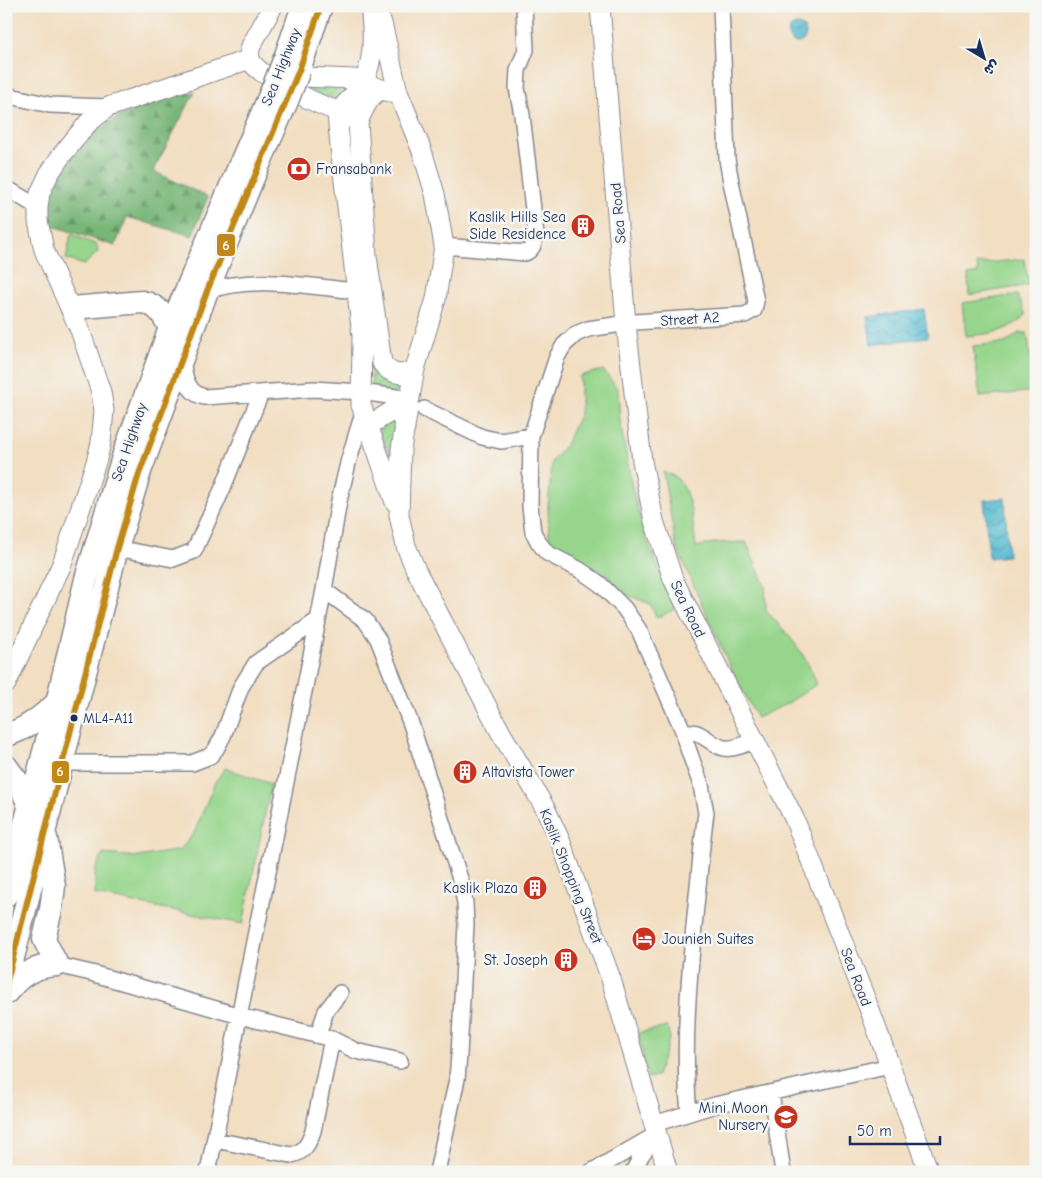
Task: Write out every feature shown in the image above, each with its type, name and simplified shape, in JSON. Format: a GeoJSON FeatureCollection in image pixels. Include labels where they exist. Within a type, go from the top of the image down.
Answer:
{"type":"FeatureCollection","features":[{"type":"Feature","properties":{"kind":"highway","name":"Sea Highway"},"geometry":{"type":"LineString","coordinates":[[297,59],[303,6]]}},
{"type":"Feature","properties":{"kind":"highway","name":"Sea Highway"},"geometry":{"type":"LineString","coordinates":[[6,895],[57,703],[86,579],[121,463],[170,328],[321,6]]}},
{"type":"Feature","properties":{"kind":"highway"},"geometry":{"type":"LineString","coordinates":[[297,59],[314,40],[331,6]]}},
{"type":"Feature","properties":{"kind":"highway","name":"Sea Highway"},"geometry":{"type":"LineString","coordinates":[[6,986],[117,548],[139,474],[207,291],[252,180],[280,95]]}},
{"type":"Feature","properties":{"kind":"highway"},"geometry":{"type":"LineString","coordinates":[[72,308],[142,302],[159,309],[170,328]]}},
{"type":"Feature","properties":{"kind":"highway"},"geometry":{"type":"LineString","coordinates":[[6,735],[36,720],[57,703]]}},
{"type":"Feature","properties":{"kind":"highway"},"geometry":{"type":"LineString","coordinates":[[6,766],[20,785],[29,805]]}},
{"type":"Feature","properties":{"kind":"highway"},"geometry":{"type":"LineString","coordinates":[[6,993],[15,982],[30,971],[44,966],[56,966],[44,939],[54,886],[45,829]]}},
{"type":"Feature","properties":{"kind":"main road"},"geometry":{"type":"LineString","coordinates":[[273,6],[251,46],[249,52],[253,64],[260,71],[296,92],[339,111],[358,122]]}},
{"type":"Feature","properties":{"kind":"main road"},"geometry":{"type":"LineString","coordinates":[[280,6],[260,49],[258,57],[260,62],[268,68],[284,74],[302,77],[343,78],[363,82],[395,95],[404,110]]}},
{"type":"Feature","properties":{"kind":"main road"},"geometry":{"type":"LineString","coordinates":[[371,6],[371,57],[363,82],[339,111],[340,146],[364,292],[382,363],[386,369],[393,373],[403,375],[415,370]]}},
{"type":"Feature","properties":{"kind":"main road"},"geometry":{"type":"LineString","coordinates":[[371,6],[382,23],[404,110]]}},
{"type":"Feature","properties":{"kind":"main road","name":"Sea Road"},"geometry":{"type":"LineString","coordinates":[[600,6],[626,324],[642,461],[662,550],[673,579],[794,818],[929,1172]]}},
{"type":"Feature","properties":{"kind":"main road"},"geometry":{"type":"LineString","coordinates":[[343,78],[359,64],[372,45]]}},
{"type":"Feature","properties":{"kind":"main road"},"geometry":{"type":"LineString","coordinates":[[6,684],[62,564],[101,442],[104,410],[103,400],[72,308],[56,279],[44,250],[38,221],[40,192],[48,174],[88,123],[108,107],[250,59]]}},
{"type":"Feature","properties":{"kind":"main road"},"geometry":{"type":"LineString","coordinates":[[364,292],[363,202],[358,122],[373,96],[379,91],[384,90]]}},
{"type":"Feature","properties":{"kind":"main road","name":"Kaslik Shopping Street"},"geometry":{"type":"LineString","coordinates":[[399,514],[401,449],[405,429],[417,404],[415,370],[436,299],[444,246],[434,194],[422,151],[404,110]]}},
{"type":"Feature","properties":{"kind":"main road","name":"Kaslik Shopping Street"},"geometry":{"type":"LineString","coordinates":[[364,292],[360,392],[366,420],[399,514],[406,546],[416,570],[496,722],[545,808],[560,840],[611,979],[668,1172]]}},
{"type":"Feature","properties":{"kind":"main road"},"geometry":{"type":"LineString","coordinates":[[366,420],[392,411],[401,416],[405,429]]}},
{"type":"Feature","properties":{"kind":"street"},"geometry":{"type":"LineString","coordinates":[[444,246],[525,253],[530,250],[534,243],[536,235],[517,88],[518,70],[526,50],[524,6]]}},
{"type":"Feature","properties":{"kind":"street","name":"Street A2"},"geometry":{"type":"LineString","coordinates":[[689,1113],[685,1075],[689,995],[693,934],[706,813],[701,785],[684,740],[684,732],[639,630],[624,608],[600,584],[580,570],[547,553],[535,536],[531,516],[531,436],[557,356],[564,345],[581,331],[626,324],[745,315],[754,310],[756,301],[728,165],[722,65],[721,6]]}},
{"type":"Feature","properties":{"kind":"street"},"geometry":{"type":"LineString","coordinates":[[6,95],[50,105],[108,107]]}},
{"type":"Feature","properties":{"kind":"street"},"geometry":{"type":"LineString","coordinates":[[6,188],[38,207]]}},
{"type":"Feature","properties":{"kind":"street"},"geometry":{"type":"LineString","coordinates":[[207,291],[235,284],[264,282],[364,292]]}},
{"type":"Feature","properties":{"kind":"street"},"geometry":{"type":"LineString","coordinates":[[182,358],[189,386],[191,390],[200,396],[216,397],[314,389],[360,392],[417,404],[482,437],[505,441],[531,436]]}},
{"type":"Feature","properties":{"kind":"street"},"geometry":{"type":"LineString","coordinates":[[117,548],[174,559],[194,551],[222,490],[261,392]]}},
{"type":"Feature","properties":{"kind":"street"},"geometry":{"type":"LineString","coordinates":[[208,1172],[324,590],[339,501],[349,459],[366,420]]}},
{"type":"Feature","properties":{"kind":"street"},"geometry":{"type":"LineString","coordinates":[[324,590],[365,620],[378,639],[411,724],[464,896],[466,925],[459,1063],[438,1172]]}},
{"type":"Feature","properties":{"kind":"street"},"geometry":{"type":"LineString","coordinates":[[62,763],[192,763],[210,756],[223,736],[236,698],[251,669],[268,654],[318,620]]}},
{"type":"Feature","properties":{"kind":"street"},"geometry":{"type":"LineString","coordinates":[[684,732],[698,732],[715,745],[725,748],[755,740]]}},
{"type":"Feature","properties":{"kind":"street"},"geometry":{"type":"LineString","coordinates":[[56,966],[91,973],[240,1016],[325,1037],[356,1051],[400,1061]]}},
{"type":"Feature","properties":{"kind":"street"},"geometry":{"type":"LineString","coordinates":[[215,1140],[291,1155],[302,1151],[313,1131],[325,1037],[326,1011],[340,993]]}},
{"type":"Feature","properties":{"kind":"street"},"geometry":{"type":"LineString","coordinates":[[591,1172],[655,1129],[689,1113],[890,1066]]}},
{"type":"Feature","properties":{"kind":"street"},"geometry":{"type":"LineString","coordinates":[[771,1093],[784,1172]]}},
{"type":"Feature","properties":{"kind":"street"},"geometry":{"type":"LineString","coordinates":[[633,1172],[655,1129]]}},
{"type":"Feature","properties":{"kind":"green space"},"geometry":{"type":"Polygon","coordinates":[[[355,83],[339,105],[310,94],[314,84],[355,83]]]}},
{"type":"Feature","properties":{"kind":"green space"},"geometry":{"type":"Polygon","coordinates":[[[195,92],[153,171],[208,197],[192,236],[127,217],[115,246],[44,223],[46,195],[84,139],[120,116],[161,99],[195,92]]]}},
{"type":"Feature","properties":{"kind":"green space"},"geometry":{"type":"Polygon","coordinates":[[[71,234],[97,245],[98,252],[84,265],[66,259],[71,234]]]}},
{"type":"Feature","properties":{"kind":"green space"},"geometry":{"type":"Polygon","coordinates":[[[1024,259],[1029,285],[969,295],[968,275],[978,273],[977,264],[1024,259]]]}},
{"type":"Feature","properties":{"kind":"green space"},"geometry":{"type":"Polygon","coordinates":[[[1017,295],[1026,315],[1011,326],[998,332],[966,336],[962,303],[1017,295]]]}},
{"type":"Feature","properties":{"kind":"green space"},"geometry":{"type":"Polygon","coordinates":[[[366,309],[380,370],[403,381],[403,395],[376,392],[372,385],[366,309]]]}},
{"type":"Feature","properties":{"kind":"green space"},"geometry":{"type":"Polygon","coordinates":[[[1019,333],[1027,333],[1036,391],[980,397],[973,346],[1005,343],[1019,333]]]}},
{"type":"Feature","properties":{"kind":"green space"},"geometry":{"type":"Polygon","coordinates":[[[603,370],[618,389],[620,421],[633,492],[646,538],[675,609],[657,618],[650,604],[623,593],[608,577],[549,539],[548,507],[552,461],[565,446],[580,413],[580,376],[603,370]]]}},
{"type":"Feature","properties":{"kind":"green space"},"geometry":{"type":"Polygon","coordinates":[[[394,416],[397,466],[378,430],[394,416]]]}},
{"type":"Feature","properties":{"kind":"green space"},"geometry":{"type":"Polygon","coordinates":[[[663,472],[674,476],[685,489],[691,509],[696,547],[713,543],[746,542],[765,586],[766,611],[796,644],[817,684],[788,703],[757,718],[732,671],[676,546],[663,472]]]}},
{"type":"Feature","properties":{"kind":"green space"},"geometry":{"type":"Polygon","coordinates":[[[225,768],[271,784],[243,924],[95,895],[95,870],[103,854],[138,857],[180,850],[194,833],[215,782],[225,768]]]}},
{"type":"Feature","properties":{"kind":"green space"},"geometry":{"type":"Polygon","coordinates":[[[667,1027],[670,1037],[657,1076],[648,1078],[638,1033],[667,1027]]]}},
{"type":"Feature","properties":{"kind":"water"},"geometry":{"type":"Polygon","coordinates":[[[797,25],[805,30],[806,34],[801,42],[797,43],[789,38],[788,34],[793,26],[797,25]]]}},
{"type":"Feature","properties":{"kind":"water"},"geometry":{"type":"Polygon","coordinates":[[[924,309],[928,337],[871,345],[867,317],[924,309]]]}},
{"type":"Feature","properties":{"kind":"water"},"geometry":{"type":"Polygon","coordinates":[[[1005,498],[1008,556],[989,558],[984,500],[1005,498]]]}},
{"type":"Feature","properties":{"kind":"transit line","name":"6"},"geometry":{"type":"LineString","coordinates":[[6,985],[117,548],[139,474],[207,291],[299,70],[321,6]]}},
{"type":"Feature","properties":{"kind":"place","name":"Fransabank"},"geometry":{"type":"Point","coordinates":[299,169]}},
{"type":"Feature","properties":{"kind":"place","name":"Kaslik Hills Sea Side Residence"},"geometry":{"type":"Point","coordinates":[583,226]}},
{"type":"Feature","properties":{"kind":"place","name":"ML4-A11"},"geometry":{"type":"Point","coordinates":[74,718]}},
{"type":"Feature","properties":{"kind":"place","name":"Altavista Tower"},"geometry":{"type":"Point","coordinates":[465,772]}},
{"type":"Feature","properties":{"kind":"place","name":"Kaslik Plaza"},"geometry":{"type":"Point","coordinates":[535,888]}},
{"type":"Feature","properties":{"kind":"place","name":"Jounieh Suites"},"geometry":{"type":"Point","coordinates":[644,939]}},
{"type":"Feature","properties":{"kind":"place","name":"St. Joseph"},"geometry":{"type":"Point","coordinates":[566,960]}},
{"type":"Feature","properties":{"kind":"place","name":"Mini Moon Nursery"},"geometry":{"type":"Point","coordinates":[786,1117]}}]}
